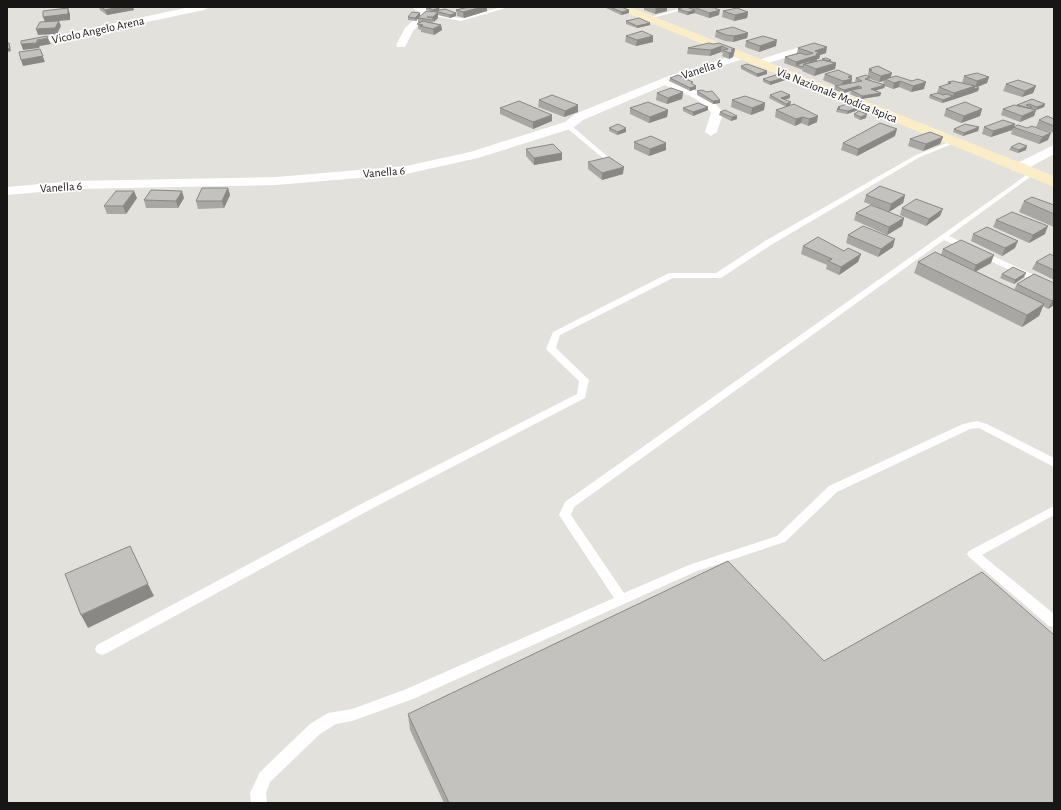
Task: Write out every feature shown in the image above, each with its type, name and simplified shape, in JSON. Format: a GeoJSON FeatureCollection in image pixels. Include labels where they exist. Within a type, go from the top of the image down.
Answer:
{"type":"FeatureCollection","features":[{"type":"Feature","properties":{"kind":"main road","name":"Via Nazionale Modica Ispica"},"geometry":{"type":"LineString","coordinates":[[621,7],[1054,182]]}},
{"type":"Feature","properties":{"kind":"street","name":"Vicolo Angelo Arena"},"geometry":{"type":"LineString","coordinates":[[39,42],[204,7]]}},
{"type":"Feature","properties":{"kind":"street"},"geometry":{"type":"LineString","coordinates":[[401,45],[409,30],[427,12],[416,7]]}},
{"type":"Feature","properties":{"kind":"street"},"geometry":{"type":"LineString","coordinates":[[759,63],[813,46]]}},
{"type":"Feature","properties":{"kind":"street","name":"Vanella 6"},"geometry":{"type":"LineString","coordinates":[[7,191],[74,185],[276,181],[406,170],[472,155],[569,124],[579,117],[665,82],[742,56]]}},
{"type":"Feature","properties":{"kind":"street"},"geometry":{"type":"LineString","coordinates":[[665,82],[698,97],[715,109],[717,113],[711,132]]}},
{"type":"Feature","properties":{"kind":"street"},"geometry":{"type":"LineString","coordinates":[[1018,168],[1054,149]]}},
{"type":"Feature","properties":{"kind":"lane"},"geometry":{"type":"LineString","coordinates":[[426,14],[461,20],[507,7]]}},
{"type":"Feature","properties":{"kind":"lane"},"geometry":{"type":"LineString","coordinates":[[649,18],[690,7]]}},
{"type":"Feature","properties":{"kind":"lane"},"geometry":{"type":"LineString","coordinates":[[569,124],[570,128],[612,163]]}},
{"type":"Feature","properties":{"kind":"lane"},"geometry":{"type":"LineString","coordinates":[[102,649],[369,505],[582,396],[584,380],[551,350],[556,334],[672,275],[718,276],[768,243],[918,156],[954,142]]}},
{"type":"Feature","properties":{"kind":"lane"},"geometry":{"type":"LineString","coordinates":[[622,600],[565,515],[569,505],[945,237],[1032,173]]}},
{"type":"Feature","properties":{"kind":"lane"},"geometry":{"type":"LineString","coordinates":[[945,237],[1054,287]]}},
{"type":"Feature","properties":{"kind":"lane"},"geometry":{"type":"LineString","coordinates":[[259,803],[258,793],[265,777],[315,728],[333,718],[352,715],[408,695],[693,568],[781,539],[833,489],[967,426],[977,424],[983,426],[1054,463]]}},
{"type":"Feature","properties":{"kind":"lane"},"geometry":{"type":"LineString","coordinates":[[1054,510],[974,554],[1054,622]]}},
{"type":"Feature","properties":{"kind":"building"},"geometry":{"type":"Polygon","coordinates":[[[102,7],[119,7],[105,10],[102,7]]]}},
{"type":"Feature","properties":{"kind":"building"},"geometry":{"type":"Polygon","coordinates":[[[426,7],[437,7],[439,8],[433,10],[426,7]]]}},
{"type":"Feature","properties":{"kind":"building"},"geometry":{"type":"Polygon","coordinates":[[[469,7],[482,7],[463,12],[456,10],[469,7]]]}},
{"type":"Feature","properties":{"kind":"building"},"geometry":{"type":"Polygon","coordinates":[[[610,7],[621,7],[629,10],[622,12],[610,7]]]}},
{"type":"Feature","properties":{"kind":"building"},"geometry":{"type":"Polygon","coordinates":[[[685,7],[695,10],[688,12],[678,9],[685,7]]]}},
{"type":"Feature","properties":{"kind":"building"},"geometry":{"type":"Polygon","coordinates":[[[694,7],[712,7],[720,10],[709,13],[694,7]]]}},
{"type":"Feature","properties":{"kind":"building"},"geometry":{"type":"Polygon","coordinates":[[[68,8],[68,14],[43,17],[43,11],[68,8]]]}},
{"type":"Feature","properties":{"kind":"building"},"geometry":{"type":"Polygon","coordinates":[[[737,8],[748,12],[735,15],[723,11],[737,8]]]}},
{"type":"Feature","properties":{"kind":"building"},"geometry":{"type":"Polygon","coordinates":[[[445,9],[456,13],[450,15],[435,11],[445,9]]]}},
{"type":"Feature","properties":{"kind":"building"},"geometry":{"type":"Polygon","coordinates":[[[426,11],[438,12],[433,17],[427,17],[433,18],[433,20],[418,18],[426,11]]]}},
{"type":"Feature","properties":{"kind":"building"},"geometry":{"type":"Polygon","coordinates":[[[412,12],[420,13],[415,18],[408,17],[412,12]]]}},
{"type":"Feature","properties":{"kind":"building"},"geometry":{"type":"Polygon","coordinates":[[[639,18],[650,23],[637,26],[626,21],[639,18]]]}},
{"type":"Feature","properties":{"kind":"building"},"geometry":{"type":"Polygon","coordinates":[[[59,21],[55,28],[36,29],[40,22],[59,21]]]}},
{"type":"Feature","properties":{"kind":"building"},"geometry":{"type":"Polygon","coordinates":[[[423,21],[441,25],[433,29],[417,24],[423,21]]]}},
{"type":"Feature","properties":{"kind":"building"},"geometry":{"type":"Polygon","coordinates":[[[733,27],[748,33],[734,36],[716,31],[733,27]]]}},
{"type":"Feature","properties":{"kind":"building"},"geometry":{"type":"Polygon","coordinates":[[[642,31],[653,36],[637,40],[626,36],[642,31]]]}},
{"type":"Feature","properties":{"kind":"building"},"geometry":{"type":"Polygon","coordinates":[[[47,36],[48,38],[37,40],[37,43],[21,44],[21,41],[47,36]]]}},
{"type":"Feature","properties":{"kind":"building"},"geometry":{"type":"Polygon","coordinates":[[[763,36],[777,40],[760,46],[746,41],[763,36]]]}},
{"type":"Feature","properties":{"kind":"building"},"geometry":{"type":"Polygon","coordinates":[[[7,43],[9,43],[10,48],[7,49],[7,43]]]}},
{"type":"Feature","properties":{"kind":"building"},"geometry":{"type":"Polygon","coordinates":[[[709,43],[719,43],[735,49],[731,50],[734,51],[729,53],[723,50],[728,49],[722,46],[711,50],[688,48],[709,43]]]}},
{"type":"Feature","properties":{"kind":"building"},"geometry":{"type":"Polygon","coordinates":[[[814,43],[827,47],[815,51],[820,53],[816,54],[818,55],[796,62],[785,57],[800,53],[806,55],[813,53],[798,48],[814,43]]]}},
{"type":"Feature","properties":{"kind":"building"},"geometry":{"type":"Polygon","coordinates":[[[40,49],[43,56],[21,60],[19,52],[40,49]]]}},
{"type":"Feature","properties":{"kind":"building"},"geometry":{"type":"Polygon","coordinates":[[[826,58],[831,60],[828,61],[822,59],[826,58]]]}},
{"type":"Feature","properties":{"kind":"building"},"geometry":{"type":"Polygon","coordinates":[[[822,60],[836,63],[816,69],[804,64],[822,60]]]}},
{"type":"Feature","properties":{"kind":"building"},"geometry":{"type":"Polygon","coordinates":[[[809,61],[813,62],[804,64],[803,67],[796,65],[809,61]]]}},
{"type":"Feature","properties":{"kind":"building"},"geometry":{"type":"Polygon","coordinates":[[[747,64],[767,71],[757,74],[741,66],[747,64]]]}},
{"type":"Feature","properties":{"kind":"building"},"geometry":{"type":"Polygon","coordinates":[[[878,66],[892,73],[881,76],[869,71],[872,70],[869,69],[878,66]]]}},
{"type":"Feature","properties":{"kind":"building"},"geometry":{"type":"Polygon","coordinates":[[[838,70],[852,76],[848,77],[852,79],[843,81],[825,74],[838,70]]]}},
{"type":"Feature","properties":{"kind":"building"},"geometry":{"type":"Polygon","coordinates":[[[977,73],[989,77],[977,81],[964,76],[977,73]]]}},
{"type":"Feature","properties":{"kind":"building"},"geometry":{"type":"Polygon","coordinates":[[[779,74],[786,77],[770,82],[763,79],[779,74]]]}},
{"type":"Feature","properties":{"kind":"building"},"geometry":{"type":"Polygon","coordinates":[[[678,75],[693,82],[691,83],[696,86],[690,88],[670,78],[678,75]]]}},
{"type":"Feature","properties":{"kind":"building"},"geometry":{"type":"Polygon","coordinates":[[[866,75],[870,77],[865,79],[885,85],[871,89],[881,93],[862,96],[851,90],[862,88],[859,86],[844,90],[835,86],[862,81],[856,78],[866,75]]]}},
{"type":"Feature","properties":{"kind":"building"},"geometry":{"type":"Polygon","coordinates":[[[896,76],[912,81],[918,79],[926,82],[913,86],[900,81],[894,83],[885,79],[896,76]]]}},
{"type":"Feature","properties":{"kind":"building"},"geometry":{"type":"Polygon","coordinates":[[[1018,80],[1036,86],[1025,91],[1006,84],[1018,80]]]}},
{"type":"Feature","properties":{"kind":"building"},"geometry":{"type":"Polygon","coordinates":[[[953,81],[975,86],[954,93],[939,87],[953,81]]]}},
{"type":"Feature","properties":{"kind":"building"},"geometry":{"type":"Polygon","coordinates":[[[671,88],[683,92],[668,98],[657,93],[671,88]]]}},
{"type":"Feature","properties":{"kind":"building"},"geometry":{"type":"Polygon","coordinates":[[[702,90],[707,92],[712,91],[720,100],[713,101],[697,91],[702,90]]]}},
{"type":"Feature","properties":{"kind":"building"},"geometry":{"type":"Polygon","coordinates":[[[781,91],[790,95],[781,98],[791,102],[786,104],[770,95],[781,91]]]}},
{"type":"Feature","properties":{"kind":"building"},"geometry":{"type":"Polygon","coordinates":[[[938,93],[953,96],[943,100],[930,95],[938,93]]]}},
{"type":"Feature","properties":{"kind":"building"},"geometry":{"type":"Polygon","coordinates":[[[552,95],[578,105],[565,111],[539,100],[552,95]]]}},
{"type":"Feature","properties":{"kind":"building"},"geometry":{"type":"Polygon","coordinates":[[[745,96],[765,103],[752,108],[732,100],[745,96]]]}},
{"type":"Feature","properties":{"kind":"building"},"geometry":{"type":"Polygon","coordinates":[[[1032,99],[1045,104],[1037,107],[1029,104],[1026,105],[1032,107],[1030,108],[1017,105],[1032,99]]]}},
{"type":"Feature","properties":{"kind":"building"},"geometry":{"type":"Polygon","coordinates":[[[519,101],[552,115],[533,122],[500,108],[519,101]]]}},
{"type":"Feature","properties":{"kind":"building"},"geometry":{"type":"Polygon","coordinates":[[[648,102],[668,110],[650,117],[630,108],[648,102]]]}},
{"type":"Feature","properties":{"kind":"building"},"geometry":{"type":"Polygon","coordinates":[[[852,102],[862,106],[848,111],[837,109],[840,108],[838,107],[852,102]]]}},
{"type":"Feature","properties":{"kind":"building"},"geometry":{"type":"Polygon","coordinates":[[[965,102],[982,109],[964,116],[946,109],[965,102]]]}},
{"type":"Feature","properties":{"kind":"building"},"geometry":{"type":"Polygon","coordinates":[[[698,103],[708,107],[693,112],[683,108],[698,103]]]}},
{"type":"Feature","properties":{"kind":"building"},"geometry":{"type":"Polygon","coordinates":[[[794,104],[818,116],[809,119],[803,117],[796,119],[776,110],[794,104]]]}},
{"type":"Feature","properties":{"kind":"building"},"geometry":{"type":"Polygon","coordinates":[[[1014,105],[1036,110],[1022,116],[1003,109],[1014,105]]]}},
{"type":"Feature","properties":{"kind":"building"},"geometry":{"type":"Polygon","coordinates":[[[725,110],[737,116],[732,117],[720,112],[725,110]]]}},
{"type":"Feature","properties":{"kind":"building"},"geometry":{"type":"Polygon","coordinates":[[[859,111],[867,114],[861,117],[854,114],[859,111]]]}},
{"type":"Feature","properties":{"kind":"building"},"geometry":{"type":"Polygon","coordinates":[[[1047,116],[1054,119],[1054,126],[1039,120],[1047,116]]]}},
{"type":"Feature","properties":{"kind":"building"},"geometry":{"type":"Polygon","coordinates":[[[1003,120],[1015,124],[993,131],[984,127],[1003,120]]]}},
{"type":"Feature","properties":{"kind":"building"},"geometry":{"type":"Polygon","coordinates":[[[880,123],[897,129],[858,149],[843,143],[880,123]]]}},
{"type":"Feature","properties":{"kind":"building"},"geometry":{"type":"Polygon","coordinates":[[[618,124],[626,128],[618,132],[609,128],[618,124]]]}},
{"type":"Feature","properties":{"kind":"building"},"geometry":{"type":"Polygon","coordinates":[[[965,124],[979,127],[964,133],[954,129],[965,124]]]}},
{"type":"Feature","properties":{"kind":"building"},"geometry":{"type":"Polygon","coordinates":[[[1018,125],[1027,128],[1032,126],[1051,133],[1042,137],[1013,127],[1018,125]]]}},
{"type":"Feature","properties":{"kind":"building"},"geometry":{"type":"Polygon","coordinates":[[[930,132],[943,137],[926,144],[910,139],[930,132]]]}},
{"type":"Feature","properties":{"kind":"building"},"geometry":{"type":"Polygon","coordinates":[[[651,136],[666,143],[650,149],[634,142],[651,136]]]}},
{"type":"Feature","properties":{"kind":"building"},"geometry":{"type":"Polygon","coordinates":[[[1019,143],[1027,146],[1019,150],[1011,147],[1019,143]]]}},
{"type":"Feature","properties":{"kind":"building"},"geometry":{"type":"Polygon","coordinates":[[[553,144],[562,153],[534,158],[526,149],[553,144]]]}},
{"type":"Feature","properties":{"kind":"building"},"geometry":{"type":"Polygon","coordinates":[[[609,157],[624,167],[602,173],[588,162],[609,157]]]}},
{"type":"Feature","properties":{"kind":"building"},"geometry":{"type":"Polygon","coordinates":[[[880,186],[905,195],[891,204],[866,195],[880,186]]]}},
{"type":"Feature","properties":{"kind":"building"},"geometry":{"type":"Polygon","coordinates":[[[202,188],[228,188],[222,201],[196,201],[202,188]]]}},
{"type":"Feature","properties":{"kind":"building"},"geometry":{"type":"Polygon","coordinates":[[[151,190],[182,191],[176,201],[144,200],[151,190]]]}},
{"type":"Feature","properties":{"kind":"building"},"geometry":{"type":"Polygon","coordinates":[[[116,191],[134,191],[123,206],[104,206],[116,191]]]}},
{"type":"Feature","properties":{"kind":"building"},"geometry":{"type":"Polygon","coordinates":[[[1032,197],[1054,205],[1054,214],[1024,201],[1032,197]]]}},
{"type":"Feature","properties":{"kind":"building"},"geometry":{"type":"Polygon","coordinates":[[[916,199],[943,209],[929,219],[902,208],[916,199]]]}},
{"type":"Feature","properties":{"kind":"building"},"geometry":{"type":"Polygon","coordinates":[[[871,205],[904,218],[889,227],[856,213],[871,205]]]}},
{"type":"Feature","properties":{"kind":"building"},"geometry":{"type":"Polygon","coordinates":[[[1012,212],[1048,226],[1033,235],[996,220],[1012,212]]]}},
{"type":"Feature","properties":{"kind":"building"},"geometry":{"type":"Polygon","coordinates":[[[863,226],[895,239],[881,249],[848,235],[863,226]]]}},
{"type":"Feature","properties":{"kind":"building"},"geometry":{"type":"Polygon","coordinates":[[[987,227],[1018,241],[1005,248],[973,234],[987,227]]]}},
{"type":"Feature","properties":{"kind":"building"},"geometry":{"type":"Polygon","coordinates":[[[818,237],[844,251],[848,248],[861,254],[841,267],[828,261],[832,259],[803,246],[818,237]]]}},
{"type":"Feature","properties":{"kind":"building"},"geometry":{"type":"Polygon","coordinates":[[[961,240],[994,255],[976,265],[943,249],[961,240]]]}},
{"type":"Feature","properties":{"kind":"building"},"geometry":{"type":"Polygon","coordinates":[[[935,252],[1044,304],[1027,315],[918,262],[935,252]]]}},
{"type":"Feature","properties":{"kind":"building"},"geometry":{"type":"Polygon","coordinates":[[[1050,254],[1054,256],[1054,270],[1036,262],[1050,254]]]}},
{"type":"Feature","properties":{"kind":"building"},"geometry":{"type":"Polygon","coordinates":[[[1013,267],[1026,273],[1015,280],[1002,274],[1013,267]]]}},
{"type":"Feature","properties":{"kind":"building"},"geometry":{"type":"Polygon","coordinates":[[[1034,274],[1054,283],[1054,299],[1052,301],[1017,284],[1034,274]]]}},
{"type":"Feature","properties":{"kind":"building"},"geometry":{"type":"Polygon","coordinates":[[[130,546],[148,584],[81,615],[65,574],[130,546]]]}},
{"type":"Feature","properties":{"kind":"building"},"geometry":{"type":"Polygon","coordinates":[[[728,561],[824,661],[982,572],[1054,635],[1054,803],[449,803],[408,714],[728,561]]]}}]}
